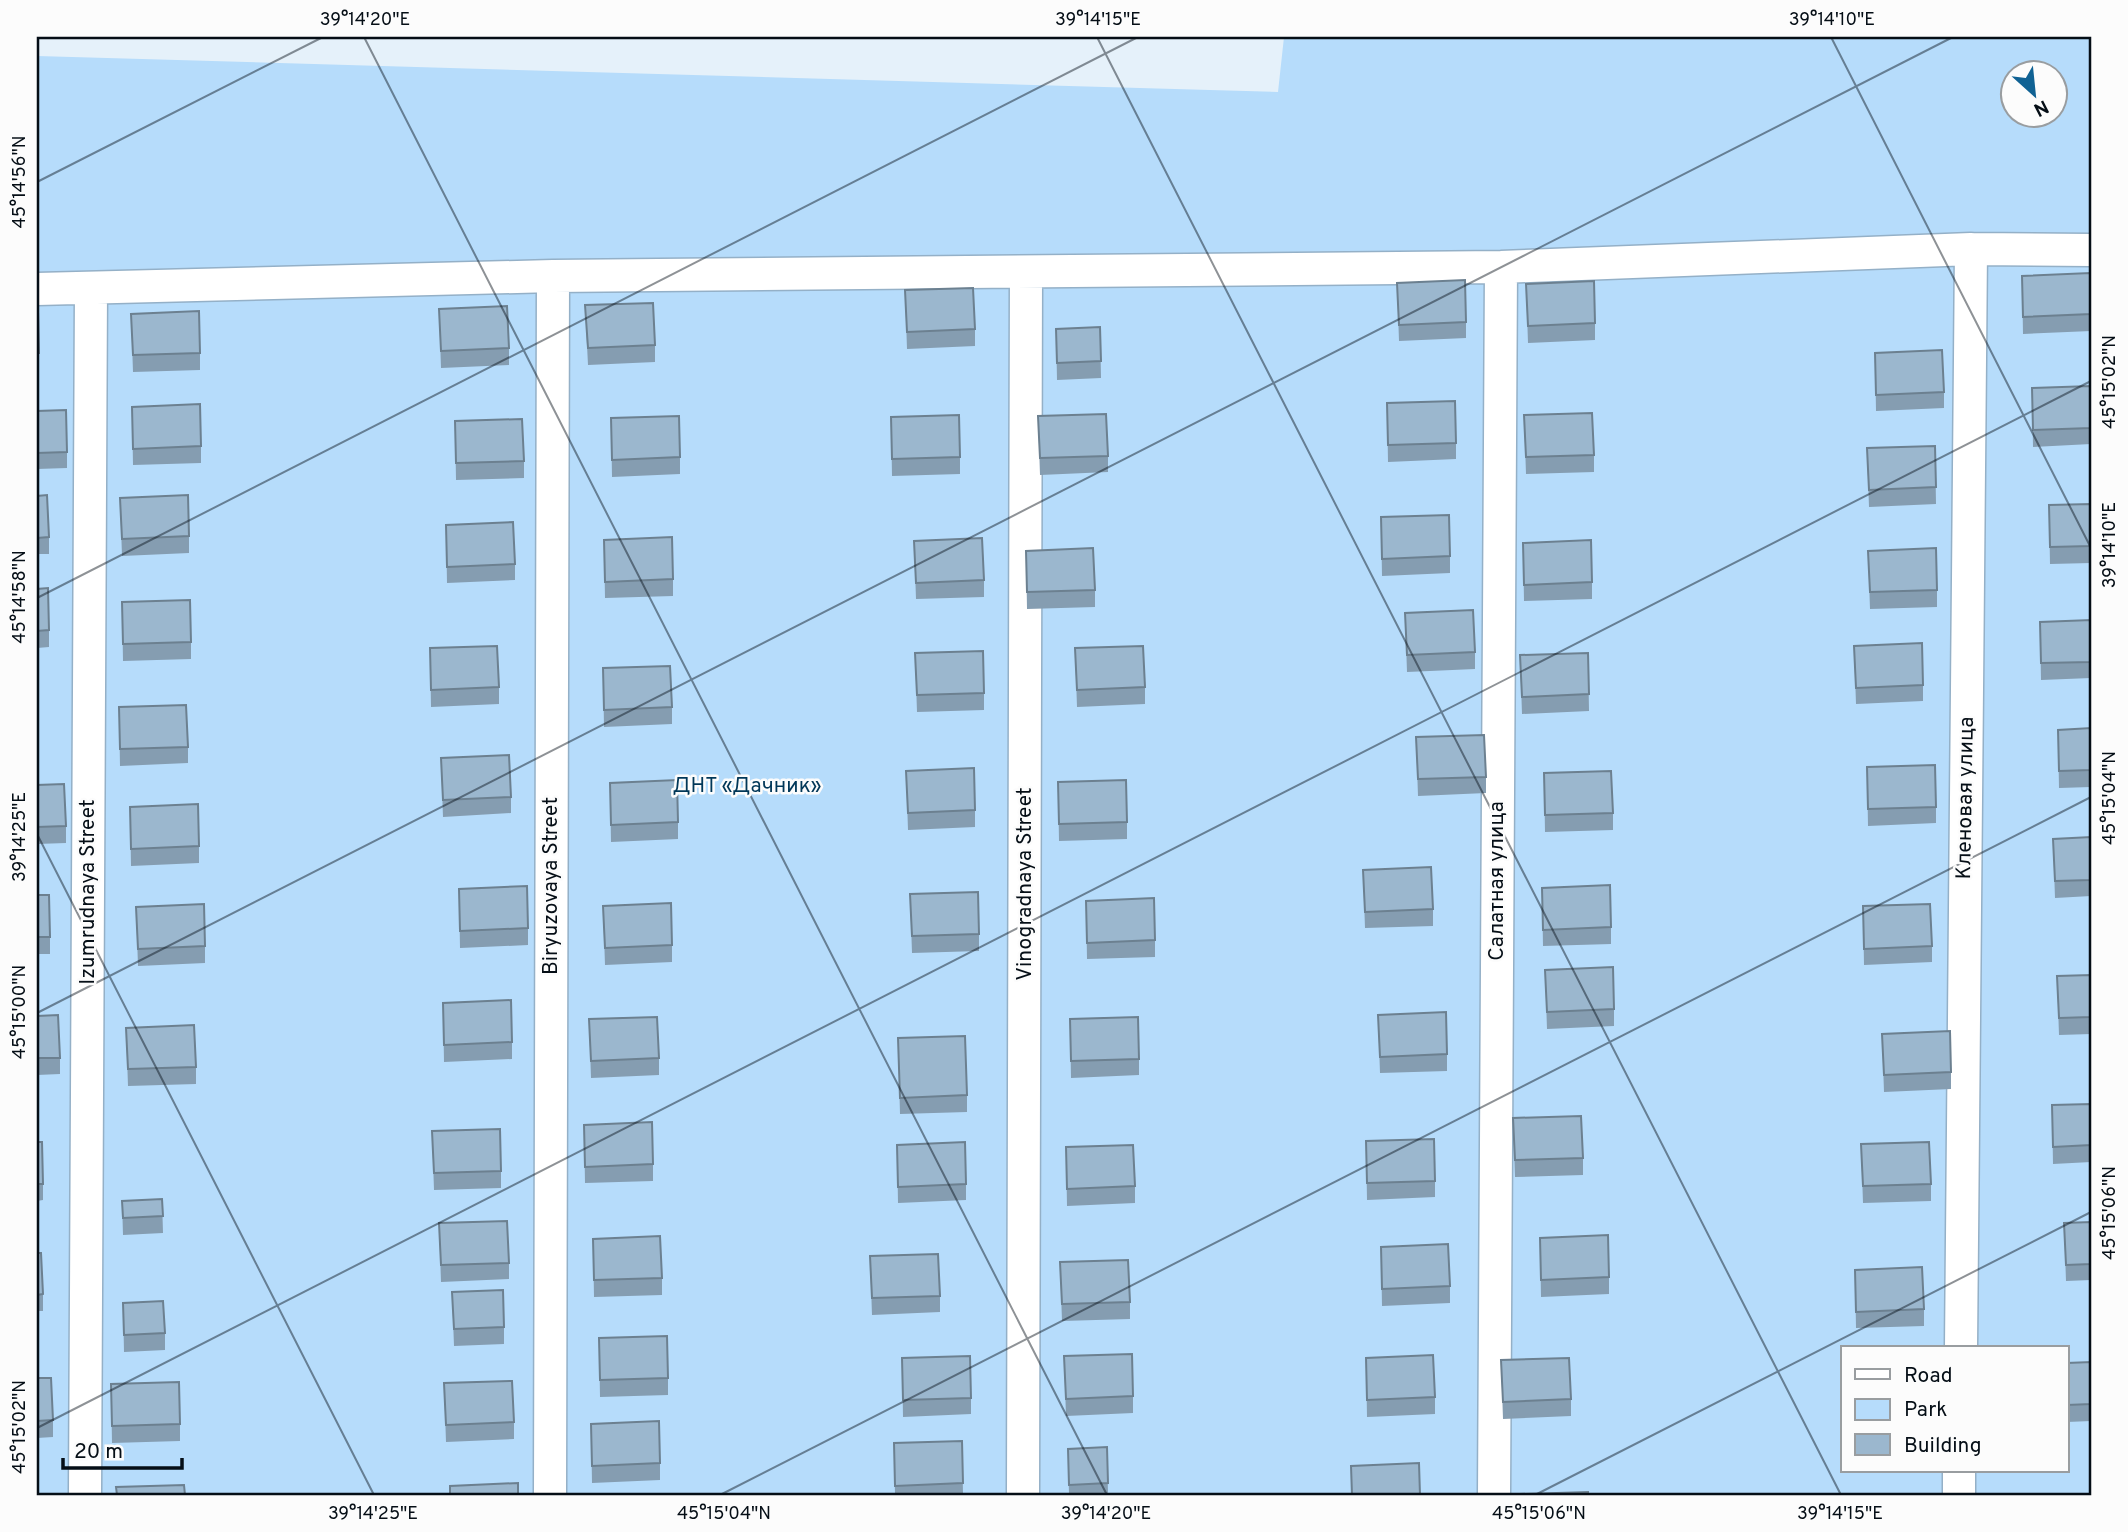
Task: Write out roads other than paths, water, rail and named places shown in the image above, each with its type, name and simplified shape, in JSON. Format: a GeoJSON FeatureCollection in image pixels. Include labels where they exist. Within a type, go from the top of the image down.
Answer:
{"type":"FeatureCollection","features":[{"type":"Feature","properties":{"kind":"street"},"geometry":{"type":"LineString","coordinates":[[37,289],[552,276],[1501,267],[1971,249],[2091,250]]}},
{"type":"Feature","properties":{"kind":"street","name":"Кленовая улица"},"geometry":{"type":"LineString","coordinates":[[1961,1346],[1971,249]]}},
{"type":"Feature","properties":{"kind":"street","name":"Салатная улица"},"geometry":{"type":"LineString","coordinates":[[1494,1495],[1501,267]]}},
{"type":"Feature","properties":{"kind":"street","name":"Vinogradnaya Street"},"geometry":{"type":"LineString","coordinates":[[1023,1495],[1026,272]]}},
{"type":"Feature","properties":{"kind":"street","name":"Biryuzovaya Street"},"geometry":{"type":"LineString","coordinates":[[550,1495],[552,276]]}},
{"type":"Feature","properties":{"kind":"street","name":"Izumrudnaya Street"},"geometry":{"type":"LineString","coordinates":[[85,1495],[91,289]]}},
{"type":"Feature","properties":{"kind":"street"},"geometry":{"type":"LineString","coordinates":[[1959,1472],[1959,1495]]}},
{"type":"Feature","properties":{"kind":"park label","name":"ДНТ «Дачник»"},"geometry":{"type":"Point","coordinates":[747,786]}}]}
